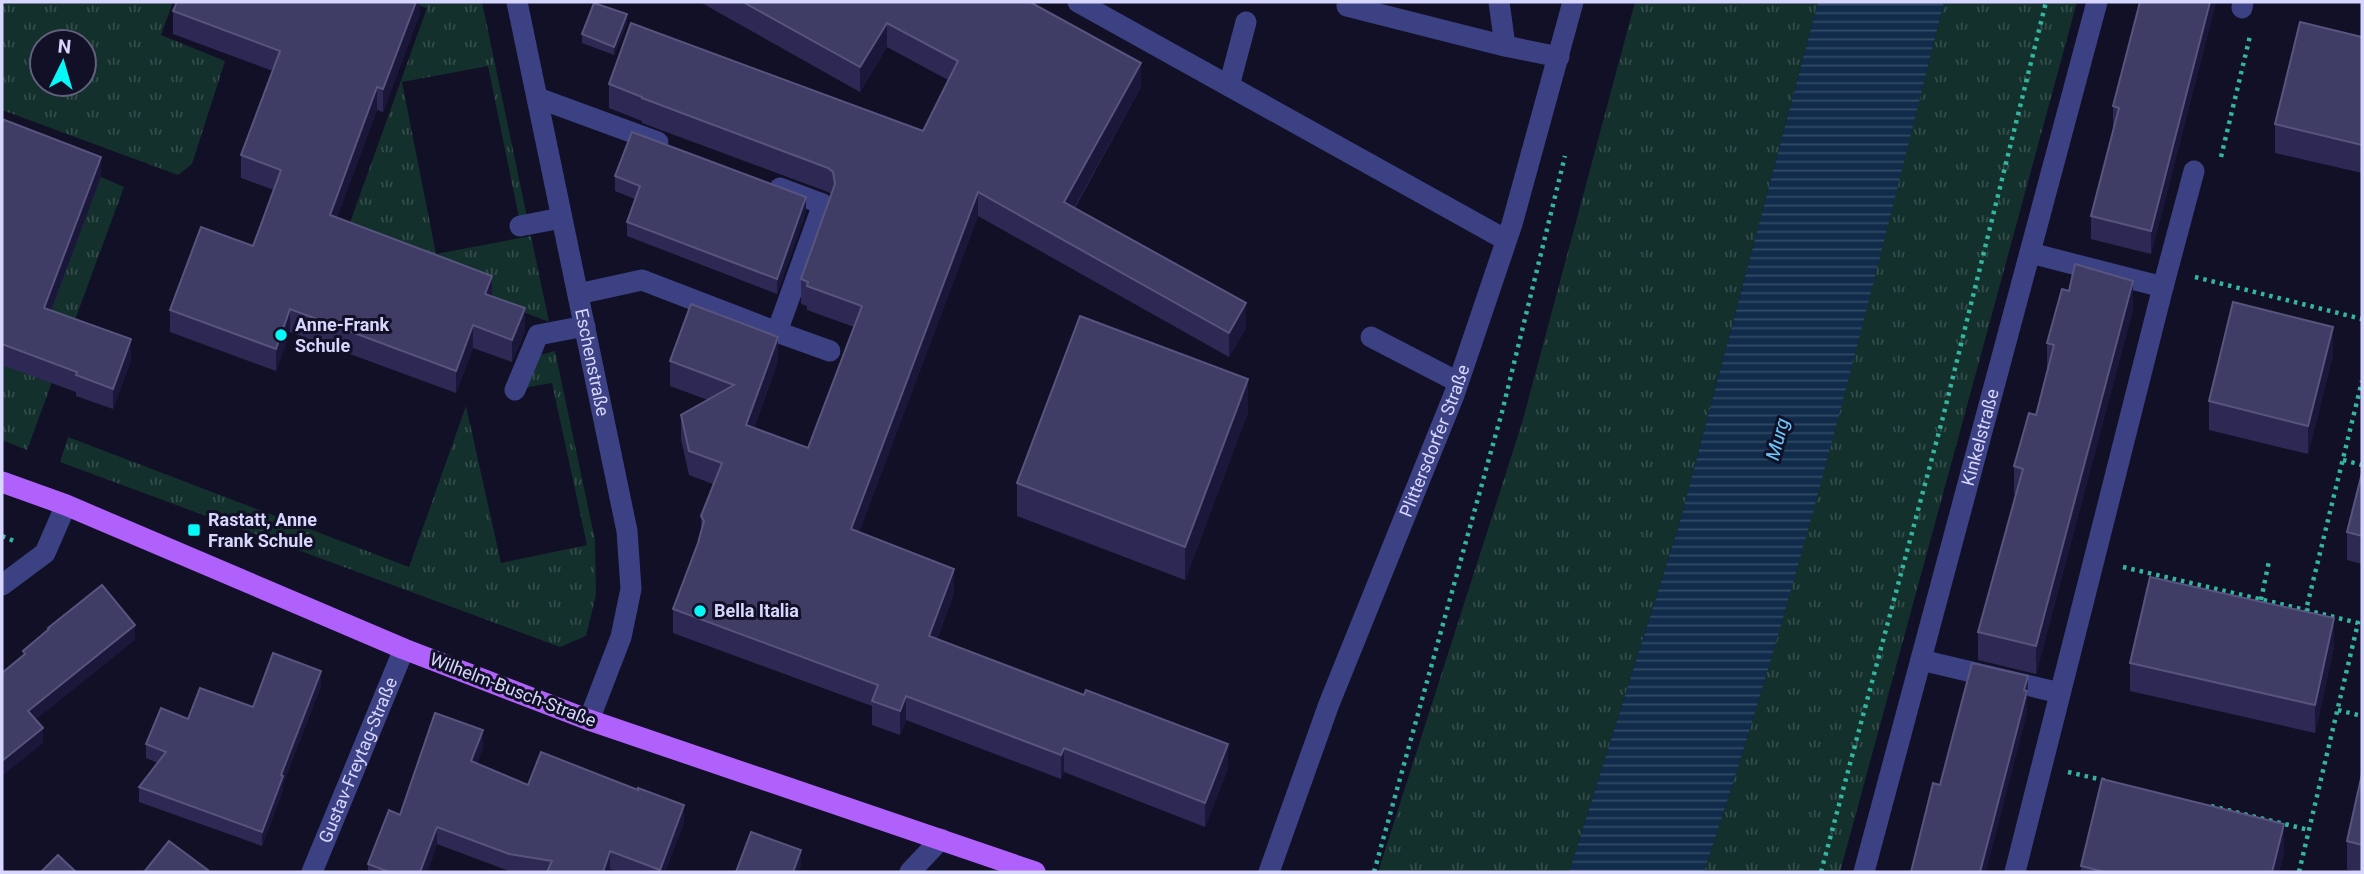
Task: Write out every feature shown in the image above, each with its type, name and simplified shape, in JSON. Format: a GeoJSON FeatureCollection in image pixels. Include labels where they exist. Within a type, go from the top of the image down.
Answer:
{"type":"FeatureCollection","features":[{"type":"Feature","properties":{"kind":"main road","name":"Wilhelm-Busch-Straße"},"geometry":{"type":"LineString","coordinates":[[2,482],[66,505],[404,649],[589,720],[1035,872]]}},
{"type":"Feature","properties":{"kind":"street","name":"Eschenstraße"},"geometry":{"type":"LineString","coordinates":[[517,2],[627,531],[631,589],[621,637],[589,720]]}},
{"type":"Feature","properties":{"kind":"street"},"geometry":{"type":"LineString","coordinates":[[1078,2],[1506,240]]}},
{"type":"Feature","properties":{"kind":"street"},"geometry":{"type":"LineString","coordinates":[[1499,2],[1505,46]]}},
{"type":"Feature","properties":{"kind":"street","name":"Plittersdorfer Straße"},"geometry":{"type":"LineString","coordinates":[[1269,872],[1329,704],[1458,382],[1506,240],[1573,2]]}},
{"type":"Feature","properties":{"kind":"street","name":"Kinkelstraße"},"geometry":{"type":"LineString","coordinates":[[1864,872],[2097,2]]}},
{"type":"Feature","properties":{"kind":"street"},"geometry":{"type":"LineString","coordinates":[[1347,6],[1559,57]]}},
{"type":"Feature","properties":{"kind":"street"},"geometry":{"type":"LineString","coordinates":[[1229,86],[1246,22]]}},
{"type":"Feature","properties":{"kind":"street"},"geometry":{"type":"LineString","coordinates":[[538,98],[681,151]]}},
{"type":"Feature","properties":{"kind":"street"},"geometry":{"type":"LineString","coordinates":[[2015,872],[2194,171]]}},
{"type":"Feature","properties":{"kind":"street"},"geometry":{"type":"LineString","coordinates":[[759,180],[823,204],[777,331]]}},
{"type":"Feature","properties":{"kind":"street"},"geometry":{"type":"LineString","coordinates":[[520,226],[561,218]]}},
{"type":"Feature","properties":{"kind":"street"},"geometry":{"type":"LineString","coordinates":[[2030,253],[2165,278]]}},
{"type":"Feature","properties":{"kind":"street"},"geometry":{"type":"LineString","coordinates":[[578,295],[642,280],[830,351]]}},
{"type":"Feature","properties":{"kind":"street"},"geometry":{"type":"LineString","coordinates":[[515,390],[538,335],[585,326]]}},
{"type":"Feature","properties":{"kind":"street"},"geometry":{"type":"LineString","coordinates":[[1371,337],[1458,382]]}},
{"type":"Feature","properties":{"kind":"street"},"geometry":{"type":"LineString","coordinates":[[2,585],[45,553],[66,505]]}},
{"type":"Feature","properties":{"kind":"street","name":"Gustav-Freytag-Straße"},"geometry":{"type":"LineString","coordinates":[[312,872],[404,649]]}},
{"type":"Feature","properties":{"kind":"street"},"geometry":{"type":"LineString","coordinates":[[1921,660],[2060,693]]}},
{"type":"Feature","properties":{"kind":"street"},"geometry":{"type":"LineString","coordinates":[[910,872],[941,839]]}},
{"type":"Feature","properties":{"kind":"path"},"geometry":{"type":"LineString","coordinates":[[1821,872],[1943,417],[2046,2]]}},
{"type":"Feature","properties":{"kind":"path"},"geometry":{"type":"LineString","coordinates":[[2194,171],[2217,175],[2256,11],[2243,5]]}},
{"type":"Feature","properties":{"kind":"path"},"geometry":{"type":"LineString","coordinates":[[1374,872],[1502,412],[1567,147]]}},
{"type":"Feature","properties":{"kind":"path"},"geometry":{"type":"LineString","coordinates":[[2165,278],[2362,319]]}},
{"type":"Feature","properties":{"kind":"path"},"geometry":{"type":"LineString","coordinates":[[2306,610],[2362,381]]}},
{"type":"Feature","properties":{"kind":"path"},"geometry":{"type":"LineString","coordinates":[[2343,460],[2362,465]]}},
{"type":"Feature","properties":{"kind":"path"},"geometry":{"type":"LineString","coordinates":[[2094,559],[2358,623],[2299,872]]}},
{"type":"Feature","properties":{"kind":"path"},"geometry":{"type":"LineString","coordinates":[[2261,600],[2269,561]]}},
{"type":"Feature","properties":{"kind":"path"},"geometry":{"type":"LineString","coordinates":[[2338,710],[2362,716]]}},
{"type":"Feature","properties":{"kind":"path"},"geometry":{"type":"LineString","coordinates":[[2042,765],[2109,782]]}},
{"type":"Feature","properties":{"kind":"path"},"geometry":{"type":"LineString","coordinates":[[2202,804],[2309,830]]}},
{"type":"Feature","properties":{"kind":"green space"},"geometry":{"type":"Polygon","coordinates":[[[2,2],[173,2],[161,35],[225,61],[192,164],[178,175],[2,110],[2,2]]]}},
{"type":"Feature","properties":{"kind":"green space"},"geometry":{"type":"Polygon","coordinates":[[[409,2],[482,2],[527,217],[519,218],[488,66],[402,82],[436,254],[531,236],[549,322],[343,242],[427,8],[409,2]]]}},
{"type":"Feature","properties":{"kind":"green space"},"geometry":{"type":"Polygon","coordinates":[[[1635,2],[1818,2],[1679,525],[1569,872],[1378,872],[1522,423],[1635,2]]]}},
{"type":"Feature","properties":{"kind":"green space"},"geometry":{"type":"Polygon","coordinates":[[[1944,2],[2077,2],[1840,872],[1704,872],[1772,657],[1803,548],[1944,2]]]}},
{"type":"Feature","properties":{"kind":"green space"},"geometry":{"type":"Polygon","coordinates":[[[101,177],[124,187],[27,450],[2,440],[2,290],[101,177]]]}},
{"type":"Feature","properties":{"kind":"green space"},"geometry":{"type":"Polygon","coordinates":[[[555,351],[595,540],[596,595],[586,636],[560,647],[60,462],[68,437],[409,567],[466,406],[501,563],[587,545],[552,383],[522,388],[536,356],[555,351]]]}},
{"type":"Feature","properties":{"kind":"water","name":"Murg"},"geometry":{"type":"Polygon","coordinates":[[[1818,2],[1944,2],[1833,439],[1772,657],[1704,872],[1569,872],[1679,525],[1818,2]]]}},
{"type":"Feature","properties":{"kind":"building"},"geometry":{"type":"Polygon","coordinates":[[[177,2],[416,2],[383,89],[377,87],[330,215],[492,276],[485,294],[525,308],[512,340],[473,325],[456,371],[290,309],[276,349],[170,310],[201,227],[253,246],[281,170],[241,155],[280,51],[173,11],[177,2]]]}},
{"type":"Feature","properties":{"kind":"building"},"geometry":{"type":"Polygon","coordinates":[[[743,2],[1030,2],[1141,63],[1064,202],[1246,303],[1229,333],[978,192],[851,529],[954,569],[929,636],[1084,695],[1086,690],[1228,744],[1205,803],[1064,748],[1061,755],[906,696],[900,711],[872,701],[878,685],[673,609],[698,543],[704,521],[701,516],[722,463],[689,451],[681,415],[734,385],[670,361],[691,304],[778,337],[746,425],[808,448],[862,306],[807,286],[808,282],[801,279],[835,184],[833,172],[609,84],[631,23],[923,131],[958,61],[887,23],[860,67],[743,2]]]}},
{"type":"Feature","properties":{"kind":"building"},"geometry":{"type":"Polygon","coordinates":[[[2140,2],[2210,2],[2151,231],[2091,216],[2119,108],[2113,106],[2140,2]]]}},
{"type":"Feature","properties":{"kind":"building"},"geometry":{"type":"Polygon","coordinates":[[[594,3],[627,14],[614,47],[582,34],[594,3]]]}},
{"type":"Feature","properties":{"kind":"building"},"geometry":{"type":"Polygon","coordinates":[[[2300,22],[2362,37],[2362,145],[2275,124],[2300,22]]]}},
{"type":"Feature","properties":{"kind":"building"},"geometry":{"type":"Polygon","coordinates":[[[2,119],[101,157],[44,308],[131,339],[113,389],[76,375],[77,372],[2,344],[2,119]]]}},
{"type":"Feature","properties":{"kind":"building"},"geometry":{"type":"Polygon","coordinates":[[[632,132],[806,197],[777,279],[627,222],[640,186],[615,176],[632,132]]]}},
{"type":"Feature","properties":{"kind":"building"},"geometry":{"type":"Polygon","coordinates":[[[2075,264],[2133,281],[2036,646],[1978,632],[2023,469],[2014,466],[2029,413],[2036,415],[2054,345],[2047,343],[2062,289],[2069,291],[2075,264]]]}},
{"type":"Feature","properties":{"kind":"building"},"geometry":{"type":"Polygon","coordinates":[[[2233,302],[2333,327],[2308,426],[2209,401],[2233,302]]]}},
{"type":"Feature","properties":{"kind":"building"},"geometry":{"type":"Polygon","coordinates":[[[1080,316],[1248,379],[1185,547],[1017,483],[1080,316]]]}},
{"type":"Feature","properties":{"kind":"building"},"geometry":{"type":"Polygon","coordinates":[[[2362,473],[2362,536],[2347,532],[2362,473]]]}},
{"type":"Feature","properties":{"kind":"building"},"geometry":{"type":"Polygon","coordinates":[[[2150,577],[2334,618],[2315,705],[2130,663],[2150,577]]]}},
{"type":"Feature","properties":{"kind":"building"},"geometry":{"type":"Polygon","coordinates":[[[102,585],[135,625],[28,711],[43,728],[2,761],[2,673],[25,654],[23,651],[48,628],[102,585]]]}},
{"type":"Feature","properties":{"kind":"building"},"geometry":{"type":"Polygon","coordinates":[[[273,653],[321,671],[262,832],[139,787],[166,752],[146,744],[161,708],[188,719],[200,688],[253,707],[273,653]]]}},
{"type":"Feature","properties":{"kind":"building"},"geometry":{"type":"Polygon","coordinates":[[[1972,663],[2028,676],[2024,690],[2027,691],[1980,872],[1911,872],[1933,783],[1940,785],[1972,663]]]}},
{"type":"Feature","properties":{"kind":"building"},"geometry":{"type":"Polygon","coordinates":[[[435,713],[483,730],[471,761],[528,785],[541,752],[684,805],[660,870],[610,851],[603,872],[547,872],[552,861],[509,854],[437,827],[420,872],[389,872],[368,864],[389,810],[400,815],[435,713]]]}},
{"type":"Feature","properties":{"kind":"building"},"geometry":{"type":"Polygon","coordinates":[[[2362,774],[2362,845],[2347,841],[2362,774]]]}},
{"type":"Feature","properties":{"kind":"building"},"geometry":{"type":"Polygon","coordinates":[[[2102,779],[2284,824],[2272,872],[2105,872],[2081,866],[2102,779]]]}},
{"type":"Feature","properties":{"kind":"building"},"geometry":{"type":"Polygon","coordinates":[[[751,832],[801,850],[793,872],[736,872],[751,832]]]}},
{"type":"Feature","properties":{"kind":"building"},"geometry":{"type":"Polygon","coordinates":[[[169,841],[208,870],[144,872],[169,841]]]}},
{"type":"Feature","properties":{"kind":"building"},"geometry":{"type":"Polygon","coordinates":[[[58,855],[76,872],[41,872],[58,855]]]}},
{"type":"Feature","properties":{"kind":"place","name":"Anne-Frank Schule"},"geometry":{"type":"Point","coordinates":[281,335]}},
{"type":"Feature","properties":{"kind":"place","name":"Rastatt, Anne Frank Schule"},"geometry":{"type":"Point","coordinates":[194,530]}},
{"type":"Feature","properties":{"kind":"place","name":"Bella Italia"},"geometry":{"type":"Point","coordinates":[700,611]}}]}
